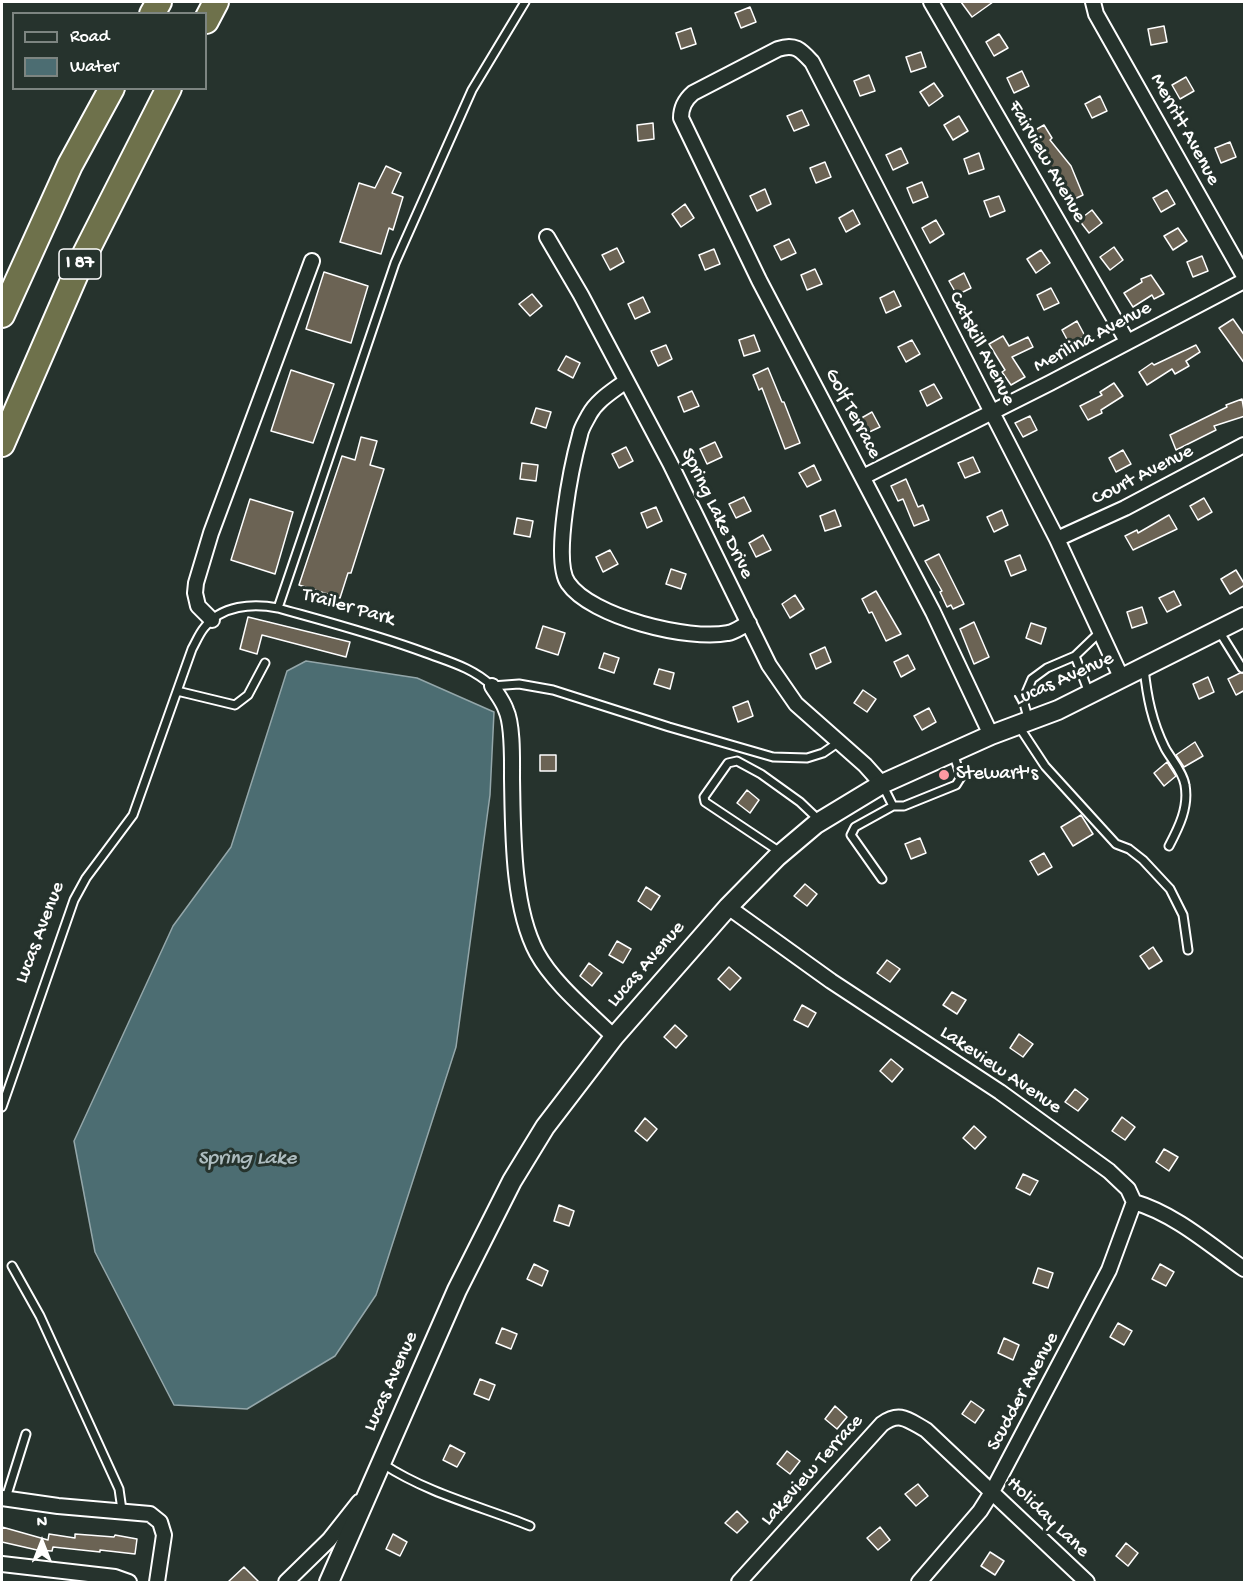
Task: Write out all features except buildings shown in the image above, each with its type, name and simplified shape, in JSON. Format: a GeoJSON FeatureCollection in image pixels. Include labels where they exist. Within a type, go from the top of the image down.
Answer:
{"type":"FeatureCollection","features":[{"type":"Feature","properties":{"kind":"highway"},"geometry":{"type":"LineString","coordinates":[[207,19],[216,2]]}},
{"type":"Feature","properties":{"kind":"highway","name":"I 87"},"geometry":{"type":"LineString","coordinates":[[2,315],[70,165],[111,90]]}},
{"type":"Feature","properties":{"kind":"highway","name":"I 87"},"geometry":{"type":"LineString","coordinates":[[2,444],[81,262],[168,90]]}},
{"type":"Feature","properties":{"kind":"street","name":"Fairview Avenue"},"geometry":{"type":"LineString","coordinates":[[931,2],[1126,341]]}},
{"type":"Feature","properties":{"kind":"street","name":"Merritt Avenue"},"geometry":{"type":"LineString","coordinates":[[1093,2],[1096,14],[1245,279]]}},
{"type":"Feature","properties":{"kind":"street","name":"Golf Terrace"},"geometry":{"type":"LineString","coordinates":[[793,46],[778,49],[693,93],[686,99],[681,110],[681,118],[759,280],[933,612],[991,735]]}},
{"type":"Feature","properties":{"kind":"street","name":"Catskill Avenue"},"geometry":{"type":"LineString","coordinates":[[793,46],[801,50],[812,62],[1058,539],[1122,679]]}},
{"type":"Feature","properties":{"kind":"street","name":"Spring Lake Drive"},"geometry":{"type":"LineString","coordinates":[[547,237],[670,463],[769,665],[796,704],[865,765],[882,784]]}},
{"type":"Feature","properties":{"kind":"street"},"geometry":{"type":"LineString","coordinates":[[212,620],[198,606],[195,593],[196,583],[211,533],[312,261]]}},
{"type":"Feature","properties":{"kind":"street","name":"Merilina Avenue"},"geometry":{"type":"LineString","coordinates":[[863,477],[1050,383],[1245,279]]}},
{"type":"Feature","properties":{"kind":"street"},"geometry":{"type":"LineString","coordinates":[[626,381],[598,402],[580,433],[565,515],[561,560],[567,582],[578,595],[597,608],[628,619],[683,633],[714,635],[731,633],[748,623]]}},
{"type":"Feature","properties":{"kind":"street","name":"Court Avenue"},"geometry":{"type":"LineString","coordinates":[[1058,539],[1125,508],[1245,445]]}},
{"type":"Feature","properties":{"kind":"street","name":"Lucas Avenue"},"geometry":{"type":"LineString","coordinates":[[329,1582],[457,1290],[512,1181],[545,1127],[614,1037],[728,907],[782,852],[820,821],[882,784],[991,735],[1058,710],[1245,617]]}},
{"type":"Feature","properties":{"kind":"street"},"geometry":{"type":"LineString","coordinates":[[492,686],[507,711],[512,750],[513,816],[519,897],[527,929],[537,953],[555,977],[614,1037]]}},
{"type":"Feature","properties":{"kind":"street","name":"Lakeview Avenue"},"geometry":{"type":"LineString","coordinates":[[728,907],[831,981],[1000,1092],[1109,1171],[1128,1189],[1134,1202]]}},
{"type":"Feature","properties":{"kind":"street"},"geometry":{"type":"LineString","coordinates":[[1134,1202],[1151,1207],[1183,1226],[1245,1269]]}},
{"type":"Feature","properties":{"kind":"street","name":"Scudder Avenue"},"geometry":{"type":"LineString","coordinates":[[919,1582],[980,1511],[992,1492],[1109,1270],[1134,1202]]}},
{"type":"Feature","properties":{"kind":"street","name":"Lakeview Terrace"},"geometry":{"type":"LineString","coordinates":[[739,1582],[882,1424],[891,1417],[903,1417],[928,1431]]}},
{"type":"Feature","properties":{"kind":"street","name":"Holiday Lane"},"geometry":{"type":"LineString","coordinates":[[928,1431],[1087,1582]]}},
{"type":"Feature","properties":{"kind":"street"},"geometry":{"type":"LineString","coordinates":[[286,1582],[329,1540],[369,1489]]}},
{"type":"Feature","properties":{"kind":"street"},"geometry":{"type":"LineString","coordinates":[[4,1498],[58,1506],[150,1514],[160,1522],[164,1535],[157,1582]]}},
{"type":"Feature","properties":{"kind":"street"},"geometry":{"type":"LineString","coordinates":[[2,1564],[105,1576],[129,1582]]}},
{"type":"Feature","properties":{"kind":"lane"},"geometry":{"type":"LineString","coordinates":[[278,608],[394,263],[472,90],[525,2]]}},
{"type":"Feature","properties":{"kind":"lane","name":"Trailer Park"},"geometry":{"type":"LineString","coordinates":[[212,620],[233,608],[263,605],[278,608],[393,641],[468,668],[492,686]]}},
{"type":"Feature","properties":{"kind":"lane","name":"Lucas Avenue"},"geometry":{"type":"LineString","coordinates":[[2,1107],[74,900],[86,878],[133,815],[192,649],[204,627],[212,620]]}},
{"type":"Feature","properties":{"kind":"lane"},"geometry":{"type":"LineString","coordinates":[[1100,632],[1075,656],[1047,668],[1032,679],[1023,700],[1023,723],[1045,766],[1116,844],[1129,849],[1143,860],[1170,889],[1183,915],[1188,950]]}},
{"type":"Feature","properties":{"kind":"lane"},"geometry":{"type":"LineString","coordinates":[[1214,633],[1242,668]]}},
{"type":"Feature","properties":{"kind":"lane"},"geometry":{"type":"LineString","coordinates":[[1075,656],[1090,695]]}},
{"type":"Feature","properties":{"kind":"lane"},"geometry":{"type":"LineString","coordinates":[[177,692],[235,705],[248,695],[265,663]]}},
{"type":"Feature","properties":{"kind":"lane"},"geometry":{"type":"LineString","coordinates":[[1144,668],[1152,716],[1165,747],[1185,783],[1185,806],[1182,821],[1169,846]]}},
{"type":"Feature","properties":{"kind":"lane"},"geometry":{"type":"LineString","coordinates":[[492,686],[519,684],[553,690],[773,757],[807,758],[823,753],[838,742]]}},
{"type":"Feature","properties":{"kind":"lane"},"geometry":{"type":"LineString","coordinates":[[882,879],[851,835],[855,827],[893,806],[904,806],[956,785],[961,777],[953,752]]}},
{"type":"Feature","properties":{"kind":"lane"},"geometry":{"type":"LineString","coordinates":[[782,852],[705,802],[704,797],[728,763],[737,761],[761,774],[800,802],[820,821]]}},
{"type":"Feature","properties":{"kind":"lane"},"geometry":{"type":"LineString","coordinates":[[882,784],[893,806]]}},
{"type":"Feature","properties":{"kind":"lane"},"geometry":{"type":"LineString","coordinates":[[12,1266],[40,1316],[119,1489],[122,1510]]}},
{"type":"Feature","properties":{"kind":"lane"},"geometry":{"type":"LineString","coordinates":[[4,1498],[26,1434]]}},
{"type":"Feature","properties":{"kind":"lane"},"geometry":{"type":"LineString","coordinates":[[380,1463],[453,1500],[530,1526]]}},
{"type":"Feature","properties":{"kind":"water","name":"Spring Lake"},"geometry":{"type":"Polygon","coordinates":[[[306,661],[417,678],[494,712],[490,795],[456,1047],[376,1295],[335,1356],[247,1409],[174,1405],[95,1252],[74,1141],[173,926],[231,847],[287,671],[306,661]]]}},
{"type":"Feature","properties":{"kind":"place","name":"Stewart's"},"geometry":{"type":"Point","coordinates":[944,775]}}]}
